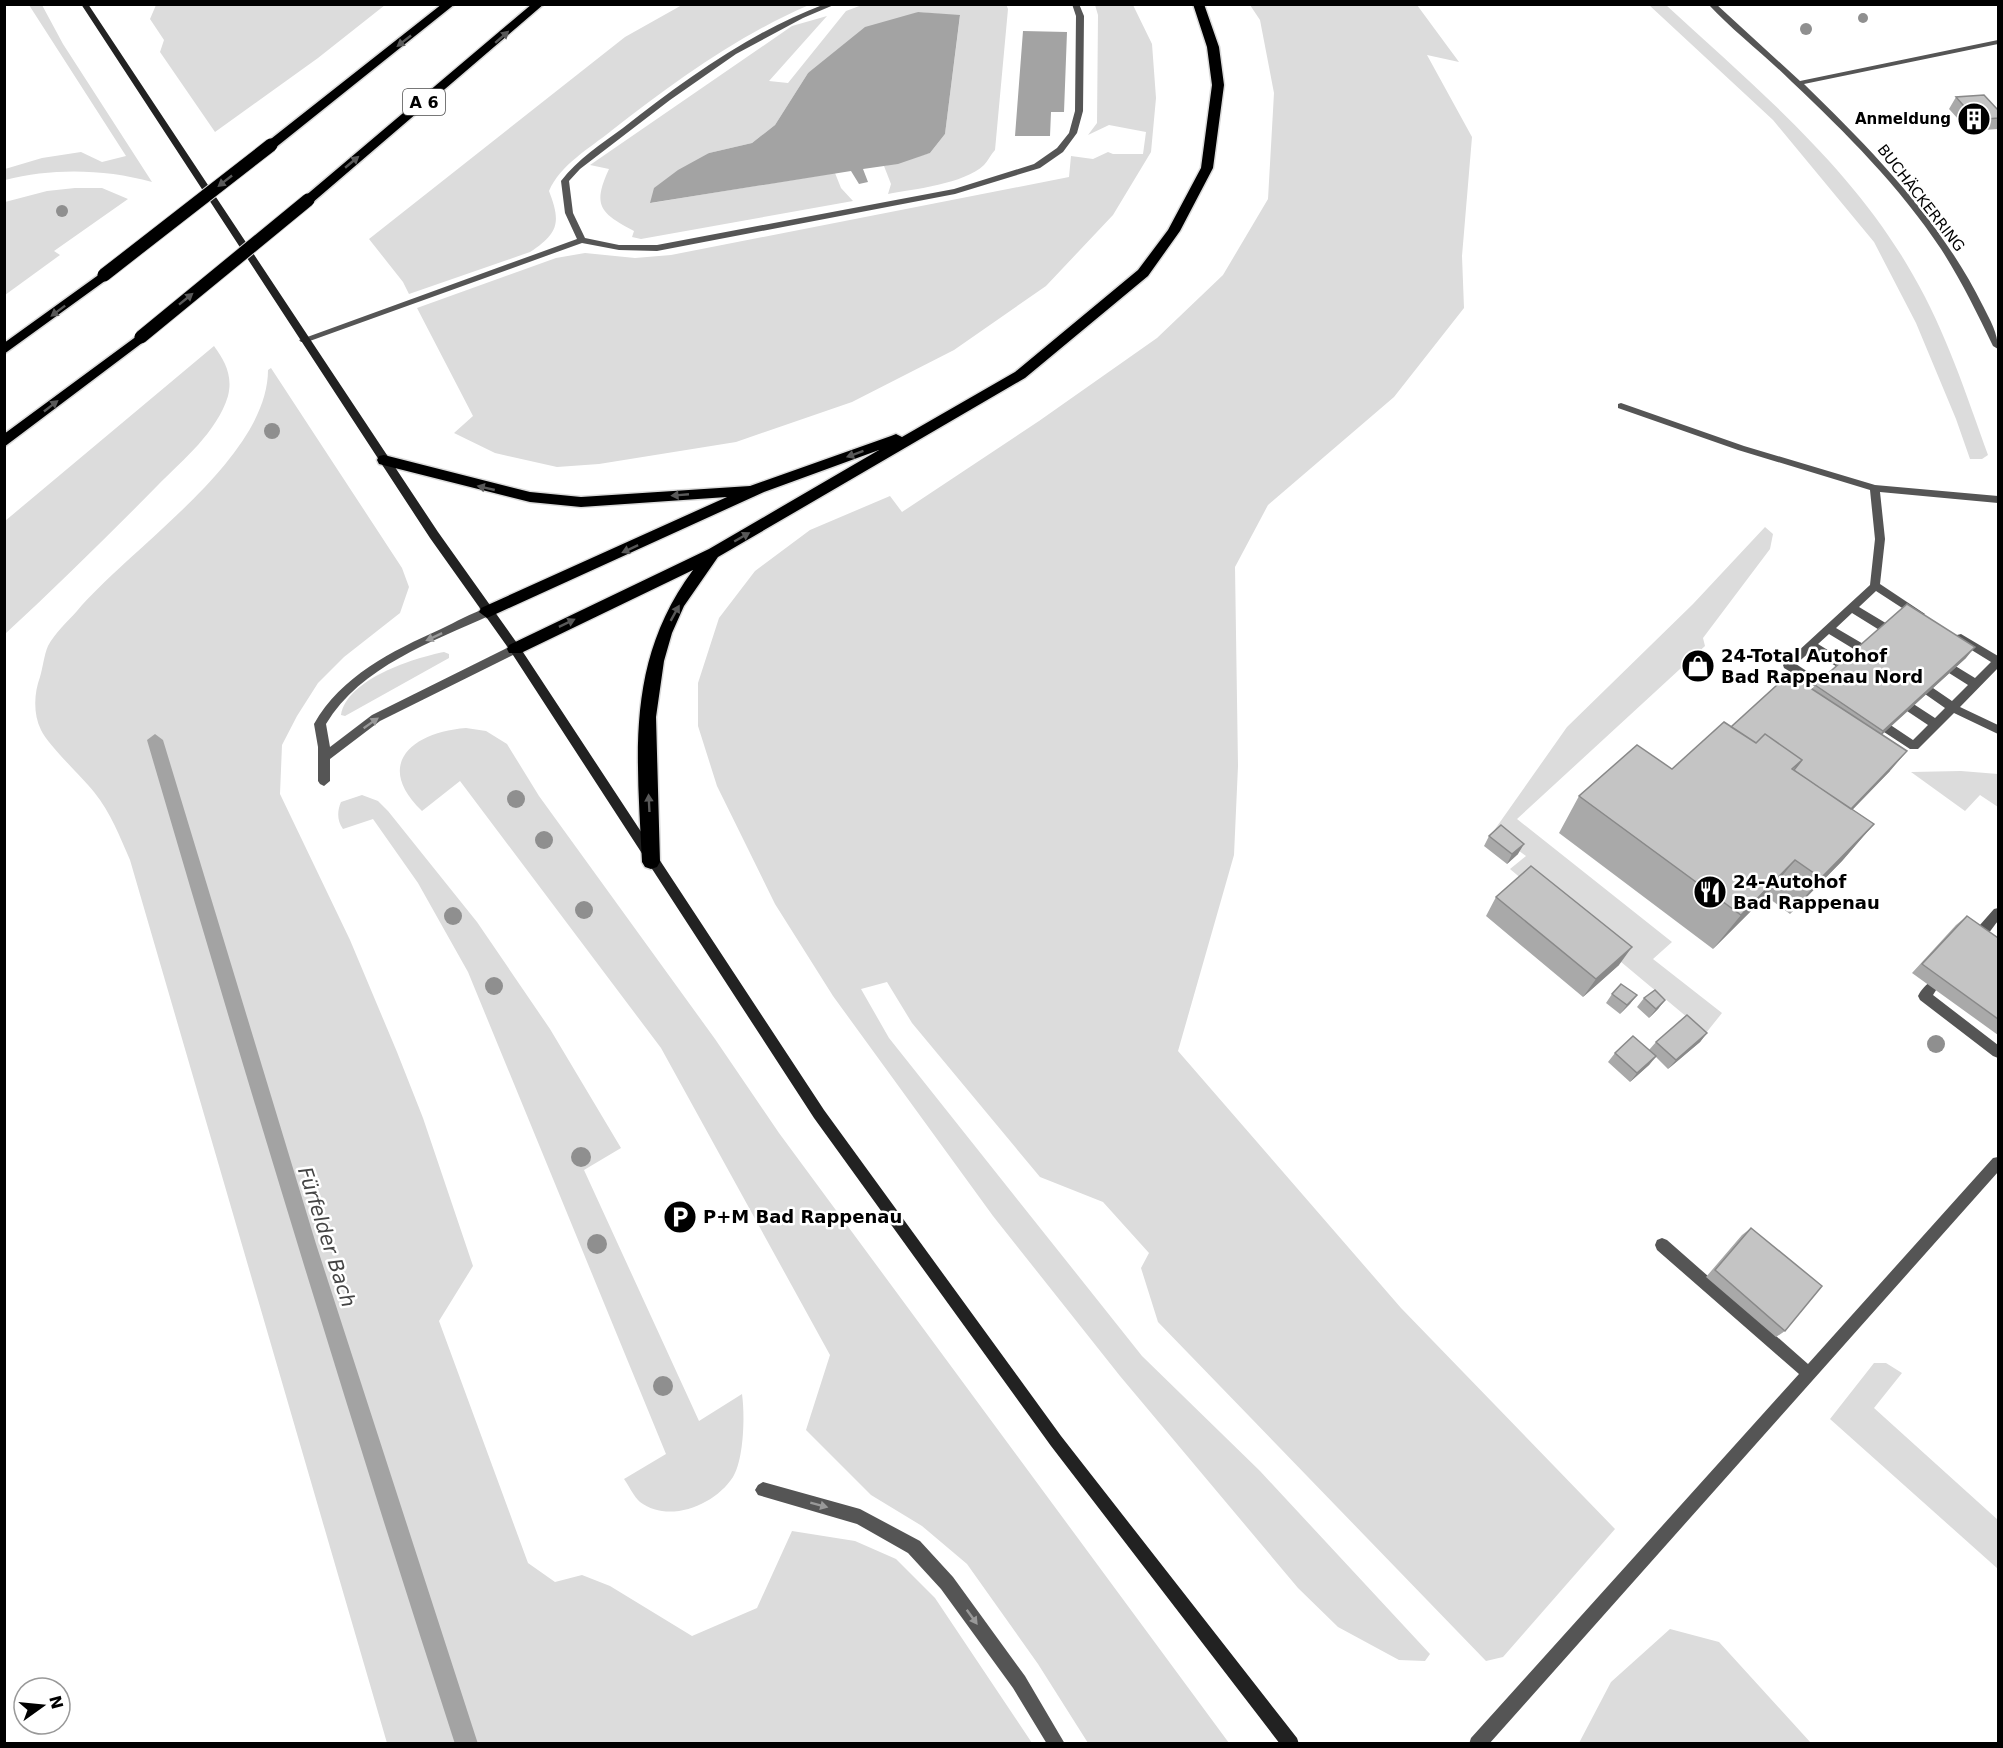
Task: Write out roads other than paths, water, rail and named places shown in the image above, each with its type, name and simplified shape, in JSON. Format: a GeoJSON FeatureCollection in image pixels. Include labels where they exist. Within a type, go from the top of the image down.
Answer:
{"type":"FeatureCollection","features":[{"type":"Feature","properties":{"kind":"highway"},"geometry":{"type":"LineString","coordinates":[[4,350],[104,276],[450,4]]}},
{"type":"Feature","properties":{"kind":"highway","name":"A 6"},"geometry":{"type":"LineString","coordinates":[[4,442],[141,336],[308,200],[539,4]]}},
{"type":"Feature","properties":{"kind":"highway"},"geometry":{"type":"LineString","coordinates":[[515,649],[714,553],[1020,375],[1087,322],[1143,273],[1174,231],[1207,168],[1217,95],[1213,47],[1199,6]]}},
{"type":"Feature","properties":{"kind":"highway"},"geometry":{"type":"LineString","coordinates":[[487,612],[759,488],[930,428]]}},
{"type":"Feature","properties":{"kind":"highway"},"geometry":{"type":"LineString","coordinates":[[384,460],[530,497],[580,502],[759,488]]}},
{"type":"Feature","properties":{"kind":"highway"},"geometry":{"type":"LineString","coordinates":[[651,862],[646,749],[652,679],[664,632],[686,592],[714,553]]}},
{"type":"Feature","properties":{"kind":"main road"},"geometry":{"type":"LineString","coordinates":[[84,4],[384,460],[487,612],[515,649],[651,862],[819,1114],[1042,1422],[1291,1743]]}},
{"type":"Feature","properties":{"kind":"street"},"geometry":{"type":"LineString","coordinates":[[582,240],[569,213],[566,182],[577,167],[735,52],[809,12],[833,4]]}},
{"type":"Feature","properties":{"kind":"street"},"geometry":{"type":"LineString","coordinates":[[304,340],[364,316],[582,240],[606,248],[634,250],[657,248],[955,191],[1037,166],[1060,150],[1073,133],[1079,111],[1080,16],[1075,4]]}},
{"type":"Feature","properties":{"kind":"street","name":"BUCHÄCKERRING"},"geometry":{"type":"LineString","coordinates":[[1711,4],[1800,83],[1854,135],[1959,269],[1998,346]]}},
{"type":"Feature","properties":{"kind":"street"},"geometry":{"type":"LineString","coordinates":[[1800,83],[1998,42]]}},
{"type":"Feature","properties":{"kind":"street"},"geometry":{"type":"LineString","coordinates":[[1621,406],[1741,448],[1875,488],[1998,500]]}},
{"type":"Feature","properties":{"kind":"street"},"geometry":{"type":"LineString","coordinates":[[1819,685],[1788,665],[1875,586],[1880,539],[1875,488]]}},
{"type":"Feature","properties":{"kind":"street"},"geometry":{"type":"LineString","coordinates":[[1875,586],[1932,621]]}},
{"type":"Feature","properties":{"kind":"street"},"geometry":{"type":"LineString","coordinates":[[1851,608],[1885,628]]}},
{"type":"Feature","properties":{"kind":"street"},"geometry":{"type":"LineString","coordinates":[[324,781],[320,724],[337,698],[369,672],[422,643],[487,612]]}},
{"type":"Feature","properties":{"kind":"street"},"geometry":{"type":"LineString","coordinates":[[1828,628],[1861,648]]}},
{"type":"Feature","properties":{"kind":"street"},"geometry":{"type":"LineString","coordinates":[[1888,729],[1914,746],[1998,661],[1951,632]]}},
{"type":"Feature","properties":{"kind":"street"},"geometry":{"type":"LineString","coordinates":[[1810,645],[1843,665]]}},
{"type":"Feature","properties":{"kind":"street"},"geometry":{"type":"LineString","coordinates":[[324,757],[376,718],[515,649]]}},
{"type":"Feature","properties":{"kind":"street"},"geometry":{"type":"LineString","coordinates":[[1953,670],[1976,684]]}},
{"type":"Feature","properties":{"kind":"street"},"geometry":{"type":"LineString","coordinates":[[1929,691],[1953,708],[1998,730]]}},
{"type":"Feature","properties":{"kind":"street"},"geometry":{"type":"LineString","coordinates":[[1911,708],[1936,724]]}},
{"type":"Feature","properties":{"kind":"street"},"geometry":{"type":"LineString","coordinates":[[1976,938],[1998,913]]}},
{"type":"Feature","properties":{"kind":"street"},"geometry":{"type":"LineString","coordinates":[[1932,987],[1924,996],[1970,1023],[1998,1052]]}},
{"type":"Feature","properties":{"kind":"street"},"geometry":{"type":"LineString","coordinates":[[1477,1743],[1998,1163]]}},
{"type":"Feature","properties":{"kind":"street"},"geometry":{"type":"LineString","coordinates":[[1662,1245],[1808,1373]]}},
{"type":"Feature","properties":{"kind":"street"},"geometry":{"type":"LineString","coordinates":[[763,1490],[860,1517],[914,1547],[960,1601],[1019,1682],[1057,1743]]}},
{"type":"Feature","properties":{"kind":"waterway","name":"Fürfelder Bach"},"geometry":{"type":"LineString","coordinates":[[155,740],[306,1244],[467,1744]]}},
{"type":"Feature","properties":{"kind":"place","name":"Anmeldung"},"geometry":{"type":"Point","coordinates":[1974,119]}},
{"type":"Feature","properties":{"kind":"place","name":"24-Total Autohof Bad Rappenau Nord"},"geometry":{"type":"Point","coordinates":[1698,666]}},
{"type":"Feature","properties":{"kind":"place","name":"24-Autohof Bad Rappenau"},"geometry":{"type":"Point","coordinates":[1710,892]}},
{"type":"Feature","properties":{"kind":"place","name":"P+M Bad Rappenau"},"geometry":{"type":"Point","coordinates":[680,1217]}}]}
